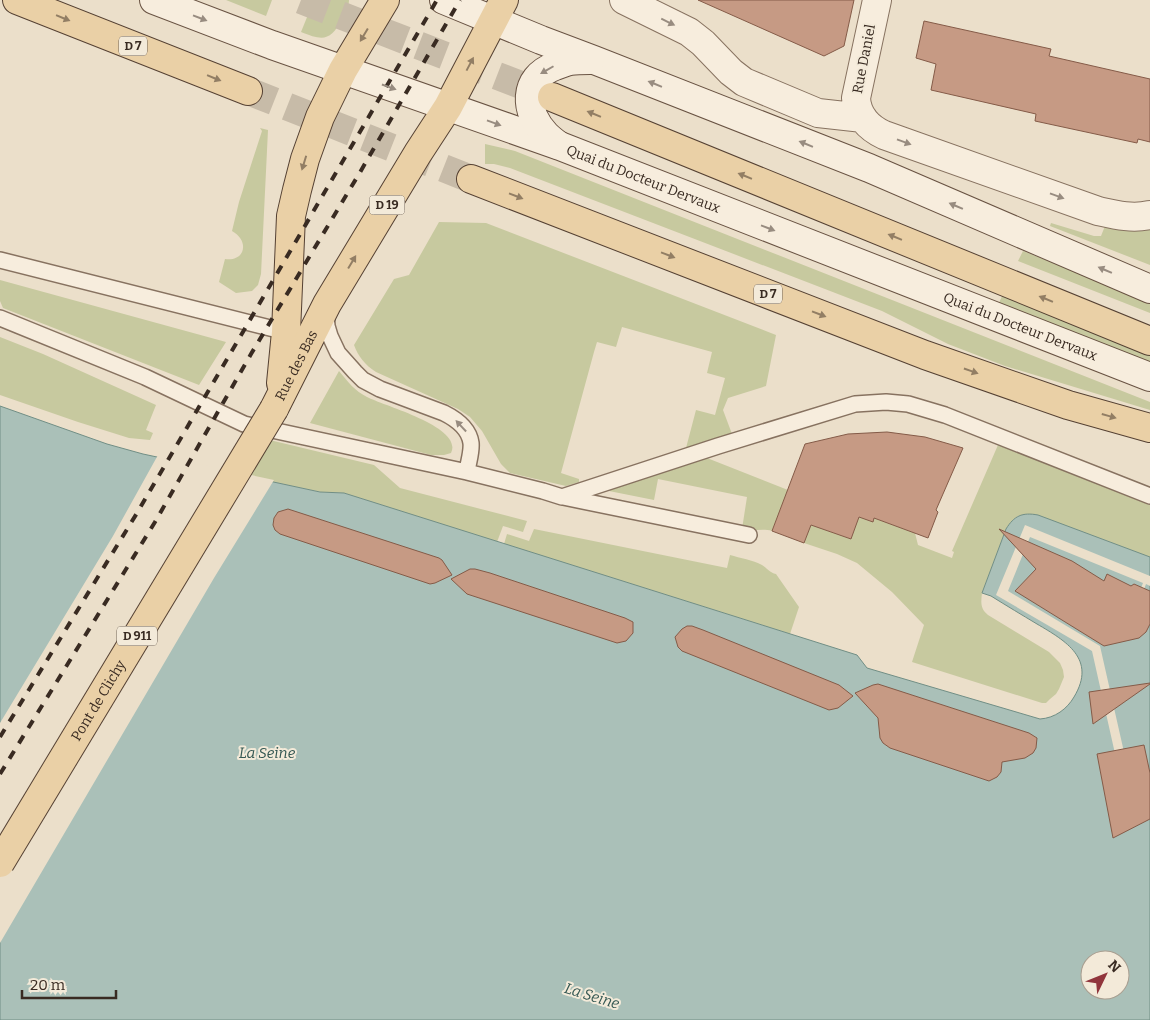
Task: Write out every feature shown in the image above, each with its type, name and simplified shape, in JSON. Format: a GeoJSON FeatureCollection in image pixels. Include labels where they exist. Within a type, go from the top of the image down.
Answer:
{"type":"FeatureCollection","features":[{"type":"Feature","properties":{"kind":"main road","name":"D 7"},"geometry":{"type":"LineString","coordinates":[[17,0],[248,91]]}},
{"type":"Feature","properties":{"kind":"main road","name":"Quai du Docteur Dervaux"},"geometry":{"type":"LineString","coordinates":[[154,0],[272,46],[560,146],[1139,374]]}},
{"type":"Feature","properties":{"kind":"main road","name":"Rue des Bas"},"geometry":{"type":"LineString","coordinates":[[274,409],[282,381],[291,216],[305,159],[320,117],[344,70],[386,0]]}},
{"type":"Feature","properties":{"kind":"main road"},"geometry":{"type":"LineString","coordinates":[[444,0],[499,10],[541,40],[869,168],[1150,289]]}},
{"type":"Feature","properties":{"kind":"main road"},"geometry":{"type":"LineString","coordinates":[[624,0],[689,32],[744,82],[818,113],[863,118],[871,127],[884,135],[1098,211],[1128,217],[1150,215]]}},
{"type":"Feature","properties":{"kind":"main road","name":"Rue Daniel"},"geometry":{"type":"LineString","coordinates":[[863,118],[858,112],[856,98],[876,0]]}},
{"type":"Feature","properties":{"kind":"main road","name":"Rue des Bas"},"geometry":{"type":"LineString","coordinates":[[274,409],[327,304],[448,107],[499,10]]}},
{"type":"Feature","properties":{"kind":"main road"},"geometry":{"type":"LineString","coordinates":[[560,146],[546,135],[533,117],[529,98],[532,84],[537,77],[549,68],[569,61],[594,60]]}},
{"type":"Feature","properties":{"kind":"main road"},"geometry":{"type":"LineString","coordinates":[[552,97],[1145,339]]}},
{"type":"Feature","properties":{"kind":"main road","name":"D 7"},"geometry":{"type":"LineString","coordinates":[[471,179],[916,351],[1068,405],[1150,428]]}},
{"type":"Feature","properties":{"kind":"main road","name":"Pont de Clichy"},"geometry":{"type":"LineString","coordinates":[[0,863],[274,409]]}},
{"type":"Feature","properties":{"kind":"lane"},"geometry":{"type":"LineString","coordinates":[[0,260],[286,332]]}},
{"type":"Feature","properties":{"kind":"lane"},"geometry":{"type":"LineString","coordinates":[[327,304],[326,315],[330,336],[338,353],[354,372],[380,389],[453,418],[466,430],[471,443],[467,472]]}},
{"type":"Feature","properties":{"kind":"lane"},"geometry":{"type":"LineString","coordinates":[[0,318],[145,377],[244,424],[467,472],[562,497],[748,535]]}},
{"type":"Feature","properties":{"kind":"lane"},"geometry":{"type":"LineString","coordinates":[[562,497],[855,404],[886,402],[908,404],[946,414],[1150,496]]}},
{"type":"Feature","properties":{"kind":"green space"},"geometry":{"type":"Polygon","coordinates":[[[226,0],[272,0],[266,16],[226,0]]]}},
{"type":"Feature","properties":{"kind":"green space"},"geometry":{"type":"Polygon","coordinates":[[[314,0],[349,0],[347,10],[338,26],[334,32],[326,37],[315,37],[301,32],[314,0]]]}},
{"type":"Feature","properties":{"kind":"green space"},"geometry":{"type":"Polygon","coordinates":[[[260,128],[268,130],[261,274],[258,285],[252,291],[236,293],[219,282],[225,259],[237,257],[243,250],[241,240],[232,231],[239,202],[262,131],[260,128]]]}},
{"type":"Feature","properties":{"kind":"green space"},"geometry":{"type":"Polygon","coordinates":[[[485,144],[515,151],[1150,402],[1150,410],[1005,366],[948,344],[882,311],[510,168],[485,164],[485,144]]]}},
{"type":"Feature","properties":{"kind":"green space"},"geometry":{"type":"Polygon","coordinates":[[[439,222],[486,223],[776,335],[766,386],[728,398],[723,410],[732,434],[686,448],[696,410],[715,415],[725,378],[707,373],[712,352],[622,327],[616,347],[597,342],[594,352],[561,473],[579,479],[579,482],[566,486],[510,473],[501,464],[482,431],[470,417],[458,409],[376,372],[362,360],[354,345],[394,279],[409,275],[439,222]]]}},
{"type":"Feature","properties":{"kind":"green space"},"geometry":{"type":"Polygon","coordinates":[[[1051,223],[1094,236],[1101,236],[1105,226],[1128,230],[1150,227],[1150,265],[1050,226],[1051,223]]]}},
{"type":"Feature","properties":{"kind":"green space"},"geometry":{"type":"Polygon","coordinates":[[[1023,251],[1150,301],[1150,313],[1018,261],[1023,251]]]}},
{"type":"Feature","properties":{"kind":"green space"},"geometry":{"type":"Polygon","coordinates":[[[0,280],[226,342],[199,385],[3,308],[0,301],[0,280]]]}},
{"type":"Feature","properties":{"kind":"green space"},"geometry":{"type":"Polygon","coordinates":[[[1003,294],[1150,351],[1150,364],[998,305],[1003,294]]]}},
{"type":"Feature","properties":{"kind":"green space"},"geometry":{"type":"Polygon","coordinates":[[[0,337],[43,354],[156,405],[146,430],[153,433],[150,440],[129,438],[0,395],[0,337]]]}},
{"type":"Feature","properties":{"kind":"green space"},"geometry":{"type":"Polygon","coordinates":[[[339,371],[363,395],[435,426],[452,443],[451,453],[431,455],[310,423],[339,371]]]}},
{"type":"Feature","properties":{"kind":"green space"},"geometry":{"type":"Polygon","coordinates":[[[257,437],[374,465],[400,488],[527,521],[523,532],[503,526],[497,542],[344,493],[321,492],[236,475],[257,437]]]}},
{"type":"Feature","properties":{"kind":"green space"},"geometry":{"type":"Polygon","coordinates":[[[998,445],[1150,505],[1150,557],[1045,518],[1026,514],[1014,519],[1006,529],[982,593],[982,605],[988,615],[1049,652],[1060,663],[1064,677],[1056,694],[1046,703],[912,662],[924,625],[892,592],[857,563],[804,543],[811,525],[851,539],[859,517],[874,518],[915,533],[918,545],[952,558],[954,552],[952,551],[998,445]]]}},
{"type":"Feature","properties":{"kind":"green space"},"geometry":{"type":"Polygon","coordinates":[[[707,458],[788,490],[772,531],[742,529],[747,497],[658,479],[654,500],[609,491],[610,490],[707,458]]]}},
{"type":"Feature","properties":{"kind":"green space"},"geometry":{"type":"Polygon","coordinates":[[[534,529],[727,568],[730,555],[751,560],[776,574],[799,607],[790,634],[504,544],[507,534],[529,541],[534,529]]]}},
{"type":"Feature","properties":{"kind":"water","name":"La Seine"},"geometry":{"type":"Polygon","coordinates":[[[0,406],[107,444],[143,454],[320,492],[344,493],[857,655],[867,668],[1040,719],[1056,715],[1068,705],[1080,684],[1082,672],[1080,662],[1075,653],[1058,637],[991,596],[982,593],[1006,529],[1019,516],[1027,514],[1038,515],[1150,557],[1150,1020],[0,1020],[0,406]]]}},
{"type":"Feature","properties":{"kind":"pier"},"geometry":{"type":"Polygon","coordinates":[[[158,455],[274,480],[214,578],[0,943],[0,723],[113,536],[158,455]]]}},
{"type":"Feature","properties":{"kind":"pier"},"geometry":{"type":"Polygon","coordinates":[[[1025,525],[1150,576],[1150,586],[1146,584],[1136,610],[1133,608],[1143,583],[1030,537],[1008,591],[1100,646],[1138,814],[1129,816],[1092,651],[996,595],[1025,525]]]}},
{"type":"Feature","properties":{"kind":"building"},"geometry":{"type":"Polygon","coordinates":[[[698,0],[854,0],[844,46],[824,56],[698,0]]]}},
{"type":"Feature","properties":{"kind":"building"},"geometry":{"type":"Polygon","coordinates":[[[924,21],[1051,49],[1049,56],[1150,79],[1150,142],[1138,139],[1137,143],[1035,121],[1036,114],[931,90],[936,64],[916,58],[924,21]]]}},
{"type":"Feature","properties":{"kind":"building"},"geometry":{"type":"Polygon","coordinates":[[[887,432],[925,437],[963,448],[936,510],[938,512],[928,538],[874,518],[873,522],[859,517],[851,539],[811,525],[804,543],[772,531],[805,444],[848,434],[887,432]]]}},
{"type":"Feature","properties":{"kind":"building"},"geometry":{"type":"Polygon","coordinates":[[[288,509],[439,558],[452,575],[430,584],[280,534],[273,525],[274,518],[278,512],[288,509]]]}},
{"type":"Feature","properties":{"kind":"building"},"geometry":{"type":"Polygon","coordinates":[[[999,529],[1072,561],[1104,581],[1107,574],[1131,586],[1134,584],[1150,591],[1150,624],[1146,632],[1139,638],[1104,646],[1015,591],[1036,569],[999,529]]]}},
{"type":"Feature","properties":{"kind":"building"},"geometry":{"type":"Polygon","coordinates":[[[470,569],[490,573],[625,618],[633,622],[633,633],[626,641],[617,643],[467,594],[451,579],[470,569]]]}},
{"type":"Feature","properties":{"kind":"building"},"geometry":{"type":"Polygon","coordinates":[[[687,626],[703,630],[839,685],[853,696],[838,708],[829,710],[682,651],[678,647],[675,637],[687,626]]]}},
{"type":"Feature","properties":{"kind":"building"},"geometry":{"type":"Polygon","coordinates":[[[878,684],[1029,733],[1037,738],[1036,748],[1033,753],[1025,758],[1002,762],[1001,772],[997,777],[989,781],[890,748],[880,738],[878,718],[855,693],[878,684]]]}},
{"type":"Feature","properties":{"kind":"building"},"geometry":{"type":"Polygon","coordinates":[[[1150,684],[1093,724],[1089,692],[1150,684]]]}},
{"type":"Feature","properties":{"kind":"building"},"geometry":{"type":"Polygon","coordinates":[[[1144,745],[1150,773],[1150,819],[1113,838],[1097,754],[1144,745]]]}},
{"type":"Feature","properties":{"kind":"tunnel"},"geometry":{"type":"LineString","coordinates":[[301,0],[552,97]]}},
{"type":"Feature","properties":{"kind":"tunnel"},"geometry":{"type":"LineString","coordinates":[[248,91],[471,179]]}},
{"type":"Feature","properties":{"kind":"railway"},"geometry":{"type":"LineString","coordinates":[[0,737],[137,513],[437,0]]}},
{"type":"Feature","properties":{"kind":"railway"},"geometry":{"type":"LineString","coordinates":[[0,774],[155,522],[251,354],[460,0]]}}]}
